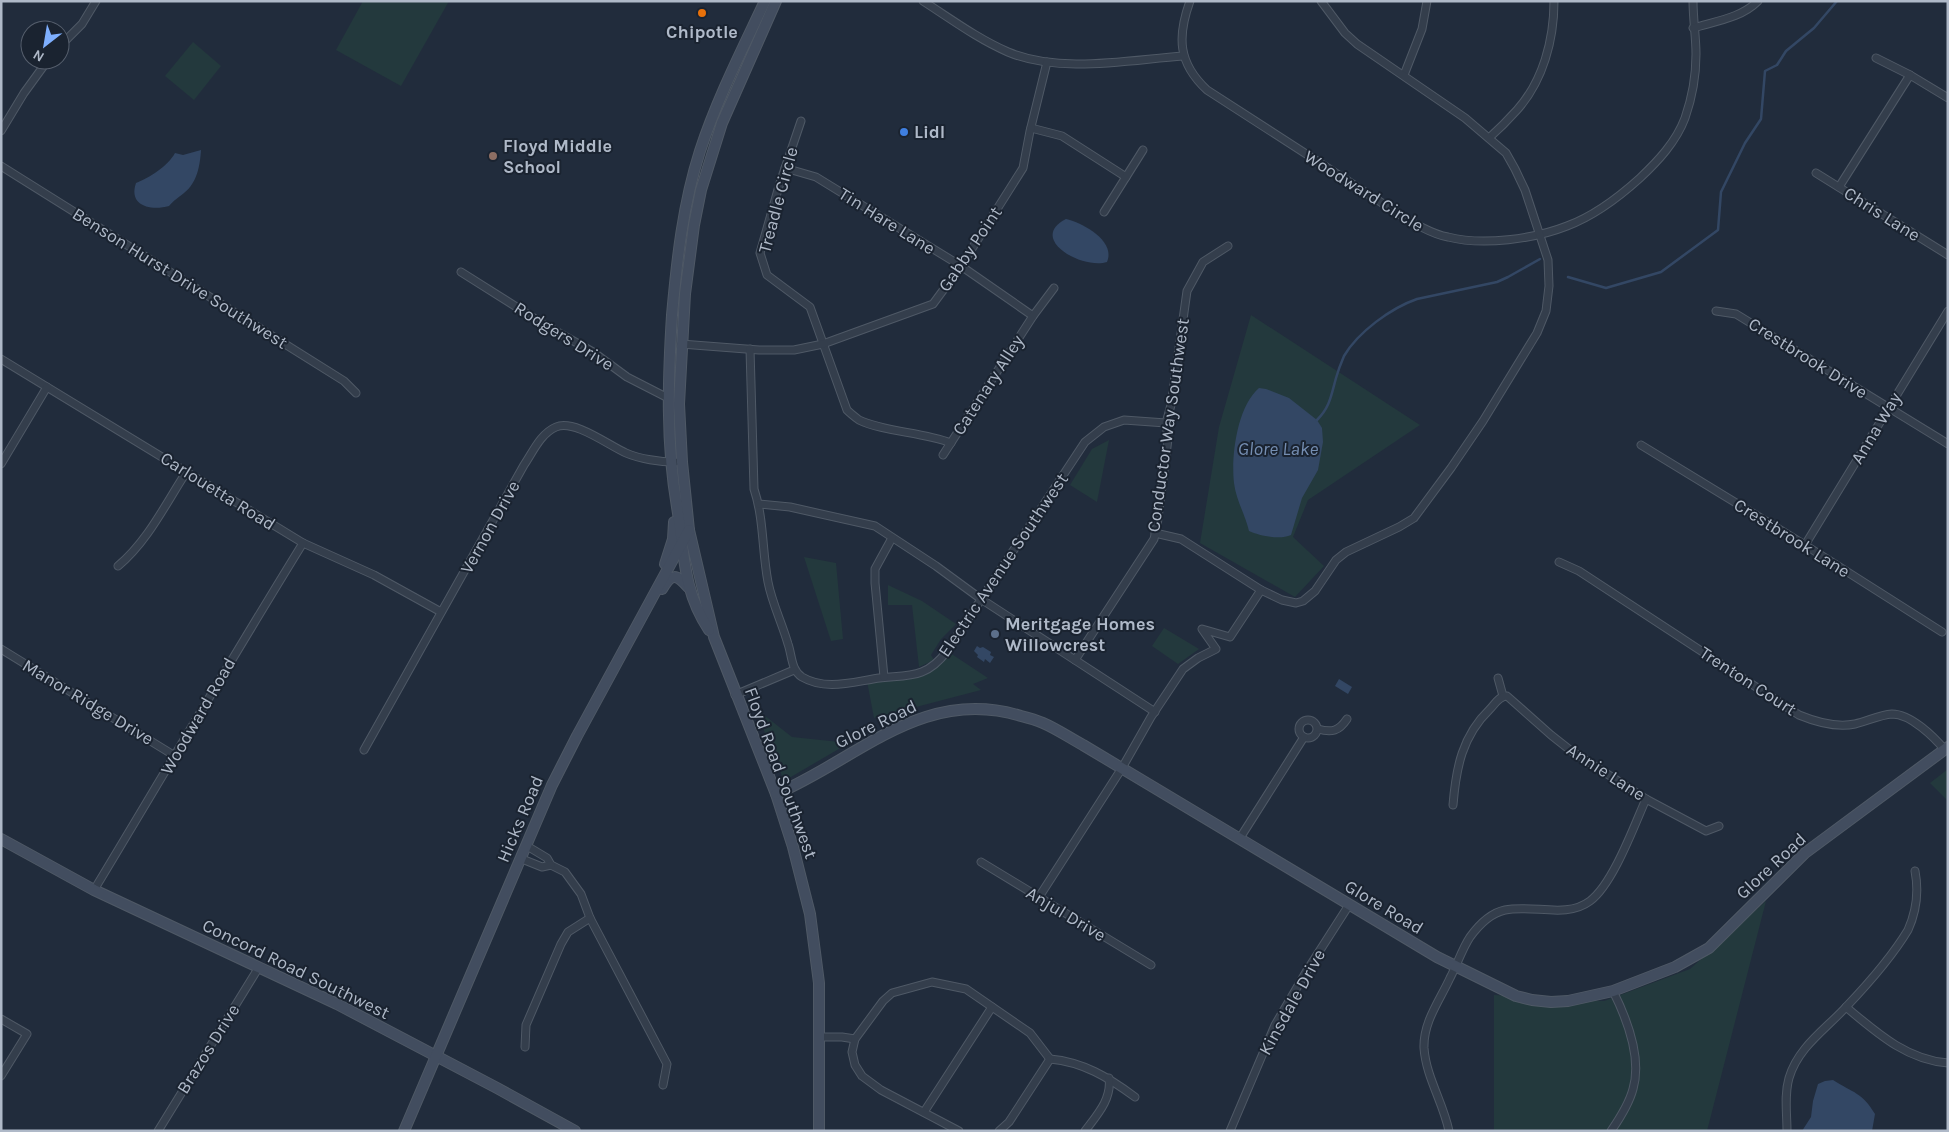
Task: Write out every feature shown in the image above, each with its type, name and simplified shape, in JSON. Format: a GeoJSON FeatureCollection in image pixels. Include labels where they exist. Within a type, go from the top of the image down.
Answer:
{"type":"FeatureCollection","features":[{"type":"Feature","properties":{"kind":"street"},"geometry":{"type":"LineString","coordinates":[[70,36],[82,24],[96,1]]}},
{"type":"Feature","properties":{"kind":"street","name":"Floyd Road Southwest"},"geometry":{"type":"LineString","coordinates":[[714,637],[698,613],[688,587],[681,544],[671,462],[668,398],[671,334],[680,240],[694,172],[718,102],[765,1]]}},
{"type":"Feature","properties":{"kind":"street","name":"Floyd Road Southwest"},"geometry":{"type":"LineString","coordinates":[[776,1],[725,114],[703,181],[689,260],[681,344],[679,404],[682,462],[689,530],[714,637],[776,794],[793,847],[810,914],[819,983],[819,1131]]}},
{"type":"Feature","properties":{"kind":"street"},"geometry":{"type":"LineString","coordinates":[[923,1],[978,37],[1028,59],[1047,62],[1099,63],[1183,56],[1182,28],[1190,1]]}},
{"type":"Feature","properties":{"kind":"street"},"geometry":{"type":"LineString","coordinates":[[1155,532],[1181,539],[1260,590],[1282,600],[1296,603],[1304,601],[1315,591],[1336,560],[1346,552],[1414,518],[1483,421],[1536,333],[1546,311],[1549,286],[1548,260],[1524,190],[1506,153],[1490,138],[1358,44],[1345,33],[1321,1]]}},
{"type":"Feature","properties":{"kind":"street"},"geometry":{"type":"LineString","coordinates":[[1404,75],[1422,29],[1427,1]]}},
{"type":"Feature","properties":{"kind":"street"},"geometry":{"type":"LineString","coordinates":[[1490,138],[1518,110],[1530,93],[1542,69],[1549,46],[1554,1]]}},
{"type":"Feature","properties":{"kind":"street","name":"Woodward Circle"},"geometry":{"type":"LineString","coordinates":[[1183,56],[1199,82],[1207,90],[1413,223],[1448,238],[1470,241],[1505,240],[1568,226],[1620,196],[1651,168],[1669,147],[1684,120],[1692,95],[1696,55],[1693,1]]}},
{"type":"Feature","properties":{"kind":"street"},"geometry":{"type":"LineString","coordinates":[[1693,28],[1733,17],[1749,10],[1758,1]]}},
{"type":"Feature","properties":{"kind":"street"},"geometry":{"type":"LineString","coordinates":[[1876,58],[1910,75],[1948,98]]}},
{"type":"Feature","properties":{"kind":"street","name":"Gabby Point"},"geometry":{"type":"LineString","coordinates":[[681,344],[794,350],[823,344],[933,304],[961,266],[1023,168],[1047,62]]}},
{"type":"Feature","properties":{"kind":"street"},"geometry":{"type":"LineString","coordinates":[[1,131],[41,70]]}},
{"type":"Feature","properties":{"kind":"street"},"geometry":{"type":"LineString","coordinates":[[1839,187],[1910,75]]}},
{"type":"Feature","properties":{"kind":"street","name":"Treadle Circle"},"geometry":{"type":"LineString","coordinates":[[801,121],[760,253],[767,275],[810,307],[846,410],[859,420],[935,437],[951,443]]}},
{"type":"Feature","properties":{"kind":"street"},"geometry":{"type":"LineString","coordinates":[[1031,128],[1062,136],[1126,177]]}},
{"type":"Feature","properties":{"kind":"street"},"geometry":{"type":"LineString","coordinates":[[1104,212],[1143,150]]}},
{"type":"Feature","properties":{"kind":"street","name":"Benson Hurst Drive Southwest"},"geometry":{"type":"LineString","coordinates":[[1,166],[344,382],[356,392]]}},
{"type":"Feature","properties":{"kind":"street","name":"Tin Hare Lane"},"geometry":{"type":"LineString","coordinates":[[785,168],[816,178],[961,266],[1033,316]]}},
{"type":"Feature","properties":{"kind":"street","name":"Chris Lane"},"geometry":{"type":"LineString","coordinates":[[1816,173],[1948,255]]}},
{"type":"Feature","properties":{"kind":"street","name":"Conductor Way Southwest"},"geometry":{"type":"LineString","coordinates":[[1075,660],[1146,551],[1155,532],[1168,439],[1166,423],[1171,405],[1172,386],[1187,291],[1203,262],[1228,246]]}},
{"type":"Feature","properties":{"kind":"street","name":"Rodgers Drive"},"geometry":{"type":"LineString","coordinates":[[461,272],[593,352],[627,376],[668,398]]}},
{"type":"Feature","properties":{"kind":"street","name":"Catenary Alley"},"geometry":{"type":"LineString","coordinates":[[943,454],[1033,316],[1054,288]]}},
{"type":"Feature","properties":{"kind":"street","name":"Crestbrook Drive"},"geometry":{"type":"LineString","coordinates":[[1716,311],[1736,314],[1948,444]]}},
{"type":"Feature","properties":{"kind":"street","name":"Anna Way"},"geometry":{"type":"LineString","coordinates":[[1805,545],[1948,311]]}},
{"type":"Feature","properties":{"kind":"street"},"geometry":{"type":"LineString","coordinates":[[736,695],[794,670],[788,645],[769,588],[759,504],[754,489],[750,349]]}},
{"type":"Feature","properties":{"kind":"street","name":"Carlouetta Road"},"geometry":{"type":"LineString","coordinates":[[1,359],[303,543],[374,576],[441,612]]}},
{"type":"Feature","properties":{"kind":"street"},"geometry":{"type":"LineString","coordinates":[[1,464],[46,387]]}},
{"type":"Feature","properties":{"kind":"street","name":"Electric Avenue Southwest"},"geometry":{"type":"LineString","coordinates":[[794,670],[803,678],[818,684],[840,684],[917,674],[935,666],[947,651],[1085,442],[1104,427],[1124,420],[1166,423]]}},
{"type":"Feature","properties":{"kind":"street","name":"Vernon Drive"},"geometry":{"type":"LineString","coordinates":[[364,750],[524,465],[542,437],[556,427],[569,425],[628,454],[671,462],[682,462]]}},
{"type":"Feature","properties":{"kind":"street","name":"Crestbrook Lane"},"geometry":{"type":"LineString","coordinates":[[1641,445],[1805,545],[1942,632]]}},
{"type":"Feature","properties":{"kind":"street"},"geometry":{"type":"LineString","coordinates":[[118,566],[127,559],[145,537],[187,471]]}},
{"type":"Feature","properties":{"kind":"street"},"geometry":{"type":"LineString","coordinates":[[664,574],[673,539],[675,496]]}},
{"type":"Feature","properties":{"kind":"street"},"geometry":{"type":"LineString","coordinates":[[759,504],[790,507],[875,526],[936,566],[981,599],[1155,712]]}},
{"type":"Feature","properties":{"kind":"street","name":"Hicks Road"},"geometry":{"type":"LineString","coordinates":[[404,1131],[497,912],[522,859],[530,834],[564,760],[689,530]]}},
{"type":"Feature","properties":{"kind":"street"},"geometry":{"type":"LineString","coordinates":[[884,677],[875,569],[892,538]]}},
{"type":"Feature","properties":{"kind":"street","name":"Woodward Road"},"geometry":{"type":"LineString","coordinates":[[94,890],[176,756],[219,679],[303,543]]}},
{"type":"Feature","properties":{"kind":"street","name":"Trenton Court"},"geometry":{"type":"LineString","coordinates":[[1559,562],[1579,570],[1799,714],[1816,722],[1838,725],[1854,724],[1876,716],[1894,714],[1913,721],[1926,730],[1946,749]]}},
{"type":"Feature","properties":{"kind":"street"},"geometry":{"type":"LineString","coordinates":[[650,603],[668,579],[673,576],[679,577],[688,587]]}},
{"type":"Feature","properties":{"kind":"street"},"geometry":{"type":"LineString","coordinates":[[1039,897],[1183,669],[1198,658],[1216,649],[1202,630],[1230,637],[1260,590]]}},
{"type":"Feature","properties":{"kind":"street","name":"Manor Ridge Drive"},"geometry":{"type":"LineString","coordinates":[[1,649],[176,756]]}},
{"type":"Feature","properties":{"kind":"street"},"geometry":{"type":"LineString","coordinates":[[1453,805],[1457,767],[1464,745],[1479,721],[1503,696],[1498,678]]}},
{"type":"Feature","properties":{"kind":"street","name":"Annie Lane"},"geometry":{"type":"LineString","coordinates":[[1503,696],[1510,697],[1570,750],[1646,799],[1706,831],[1719,826]]}},
{"type":"Feature","properties":{"kind":"street","name":"Glore Road"},"geometry":{"type":"LineString","coordinates":[[776,794],[890,731],[924,717],[952,710],[979,707],[1007,711],[1043,722],[1437,957],[1516,996],[1532,1000],[1568,1001],[1613,991],[1675,967],[1709,948],[1805,853],[1946,749]]}},
{"type":"Feature","properties":{"kind":"street"},"geometry":{"type":"LineString","coordinates":[[1304,737],[1299,729],[1304,721],[1313,721],[1318,729],[1328,732],[1342,728],[1347,719]]}},
{"type":"Feature","properties":{"kind":"street"},"geometry":{"type":"LineString","coordinates":[[1304,737],[1313,738],[1318,729]]}},
{"type":"Feature","properties":{"kind":"street"},"geometry":{"type":"LineString","coordinates":[[1240,838],[1304,737]]}},
{"type":"Feature","properties":{"kind":"street"},"geometry":{"type":"LineString","coordinates":[[1449,1131],[1446,1115],[1425,1059],[1424,1042],[1426,1028],[1435,1006],[1470,937],[1486,920],[1512,909],[1561,910],[1578,908],[1592,900],[1608,882],[1646,799]]}},
{"type":"Feature","properties":{"kind":"street","name":"Concord Road Southwest"},"geometry":{"type":"LineString","coordinates":[[1,839],[94,890],[337,1004],[498,1088],[575,1131]]}},
{"type":"Feature","properties":{"kind":"street"},"geometry":{"type":"LineString","coordinates":[[527,846],[547,858],[551,865],[565,872],[581,894],[590,918],[667,1064],[663,1085]]}},
{"type":"Feature","properties":{"kind":"street"},"geometry":{"type":"LineString","coordinates":[[522,859],[542,867],[551,865]]}},
{"type":"Feature","properties":{"kind":"street","name":"Anjul Drive"},"geometry":{"type":"LineString","coordinates":[[981,862],[1151,965]]}},
{"type":"Feature","properties":{"kind":"street"},"geometry":{"type":"LineString","coordinates":[[1787,1131],[1786,1099],[1792,1069],[1812,1041],[1846,1007],[1902,940],[1913,920],[1919,890],[1915,871]]}},
{"type":"Feature","properties":{"kind":"street","name":"Kinsdale Drive"},"geometry":{"type":"LineString","coordinates":[[1230,1131],[1275,1025],[1349,905]]}},
{"type":"Feature","properties":{"kind":"street"},"geometry":{"type":"LineString","coordinates":[[525,1047],[526,1025],[561,944],[568,932],[590,918]]}},
{"type":"Feature","properties":{"kind":"street","name":"Brazos Drive"},"geometry":{"type":"LineString","coordinates":[[158,1131],[259,967]]}},
{"type":"Feature","properties":{"kind":"street"},"geometry":{"type":"LineString","coordinates":[[959,1131],[881,1090],[862,1076],[855,1065],[852,1052],[855,1039],[883,1001],[892,993],[932,982],[966,989],[1030,1033],[1050,1058],[1067,1060],[1082,1065],[1109,1078],[1135,1097]]}},
{"type":"Feature","properties":{"kind":"street"},"geometry":{"type":"LineString","coordinates":[[1611,1131],[1620,1117],[1633,1088],[1635,1060],[1624,1012],[1613,991]]}},
{"type":"Feature","properties":{"kind":"street"},"geometry":{"type":"LineString","coordinates":[[924,1112],[992,1007]]}},
{"type":"Feature","properties":{"kind":"street"},"geometry":{"type":"LineString","coordinates":[[1846,1007],[1879,1035],[1917,1057],[1948,1063]]}},
{"type":"Feature","properties":{"kind":"street"},"geometry":{"type":"LineString","coordinates":[[1,1019],[27,1034],[1,1076]]}},
{"type":"Feature","properties":{"kind":"street"},"geometry":{"type":"LineString","coordinates":[[820,1037],[855,1039]]}},
{"type":"Feature","properties":{"kind":"street"},"geometry":{"type":"LineString","coordinates":[[999,1131],[1009,1122],[1050,1058]]}},
{"type":"Feature","properties":{"kind":"street"},"geometry":{"type":"LineString","coordinates":[[1085,1131],[1106,1101],[1110,1091],[1109,1078]]}},
{"type":"Feature","properties":{"kind":"green space"},"geometry":{"type":"Polygon","coordinates":[[[363,1],[449,1],[401,86],[336,50],[363,1]]]}},
{"type":"Feature","properties":{"kind":"green space"},"geometry":{"type":"Polygon","coordinates":[[[193,42],[221,66],[194,100],[165,76],[193,42]]]}},
{"type":"Feature","properties":{"kind":"green space"},"geometry":{"type":"Polygon","coordinates":[[[1251,315],[1420,425],[1308,500],[1293,537],[1324,566],[1295,597],[1200,543],[1219,427],[1251,315]]]}},
{"type":"Feature","properties":{"kind":"green space"},"geometry":{"type":"Polygon","coordinates":[[[1109,440],[1097,502],[1070,485],[1092,449],[1109,440]]]}},
{"type":"Feature","properties":{"kind":"green space"},"geometry":{"type":"Polygon","coordinates":[[[804,557],[836,563],[843,639],[831,641],[804,557]]]}},
{"type":"Feature","properties":{"kind":"green space"},"geometry":{"type":"Polygon","coordinates":[[[888,585],[922,601],[956,624],[941,639],[931,655],[934,660],[919,667],[912,605],[888,605],[888,585]]]}},
{"type":"Feature","properties":{"kind":"green space"},"geometry":{"type":"Polygon","coordinates":[[[1164,628],[1199,649],[1178,664],[1152,646],[1164,628]]]}},
{"type":"Feature","properties":{"kind":"green space"},"geometry":{"type":"Polygon","coordinates":[[[947,651],[988,678],[973,684],[981,690],[874,718],[867,681],[910,675],[940,663],[947,651]]]}},
{"type":"Feature","properties":{"kind":"green space"},"geometry":{"type":"Polygon","coordinates":[[[755,708],[792,737],[849,743],[784,781],[755,708]]]}},
{"type":"Feature","properties":{"kind":"green space"},"geometry":{"type":"Polygon","coordinates":[[[1948,769],[1948,801],[1930,783],[1948,769]]]}},
{"type":"Feature","properties":{"kind":"green space"},"geometry":{"type":"Polygon","coordinates":[[[1766,901],[1707,1131],[1494,1131],[1494,995],[1604,1001],[1690,969],[1766,901]]]}},
{"type":"Feature","properties":{"kind":"water"},"geometry":{"type":"Polygon","coordinates":[[[201,150],[199,168],[195,179],[188,189],[169,206],[155,208],[138,202],[134,191],[136,183],[158,171],[175,153],[183,155],[201,150]]]}},
{"type":"Feature","properties":{"kind":"water"},"geometry":{"type":"Polygon","coordinates":[[[1066,219],[1081,224],[1102,240],[1109,254],[1107,262],[1097,263],[1073,257],[1056,244],[1053,235],[1056,227],[1066,219]]]}},
{"type":"Feature","properties":{"kind":"water","name":"Glore Lake"},"geometry":{"type":"Polygon","coordinates":[[[1259,388],[1289,398],[1317,420],[1322,428],[1323,442],[1318,470],[1302,498],[1291,535],[1281,537],[1270,537],[1249,531],[1234,483],[1233,472],[1237,433],[1245,407],[1251,396],[1259,388]]]}},
{"type":"Feature","properties":{"kind":"water"},"geometry":{"type":"Polygon","coordinates":[[[977,646],[991,652],[990,655],[994,657],[990,663],[985,659],[984,662],[977,657],[978,655],[974,651],[977,646]]]}},
{"type":"Feature","properties":{"kind":"water"},"geometry":{"type":"Polygon","coordinates":[[[1339,679],[1352,687],[1348,694],[1335,686],[1339,679]]]}},
{"type":"Feature","properties":{"kind":"water"},"geometry":{"type":"Polygon","coordinates":[[[1833,1080],[1866,1101],[1875,1114],[1872,1131],[1802,1131],[1811,1117],[1818,1084],[1833,1080]]]}},
{"type":"Feature","properties":{"kind":"waterway"},"geometry":{"type":"LineString","coordinates":[[1568,277],[1606,288],[1661,272],[1718,230],[1721,192],[1745,143],[1761,119],[1765,71],[1777,65],[1786,51],[1814,28],[1837,1]]}},
{"type":"Feature","properties":{"kind":"waterway"},"geometry":{"type":"LineString","coordinates":[[1317,420],[1330,401],[1344,356],[1358,338],[1376,322],[1397,308],[1417,299],[1497,282],[1540,259]]}},
{"type":"Feature","properties":{"kind":"place","name":"Chipotle"},"geometry":{"type":"Point","coordinates":[702,13]}},
{"type":"Feature","properties":{"kind":"place","name":"Lidl"},"geometry":{"type":"Point","coordinates":[904,132]}},
{"type":"Feature","properties":{"kind":"place","name":"Floyd Middle School"},"geometry":{"type":"Point","coordinates":[493,156]}},
{"type":"Feature","properties":{"kind":"place","name":"Meritgage Homes Willowcrest"},"geometry":{"type":"Point","coordinates":[995,634]}}]}
